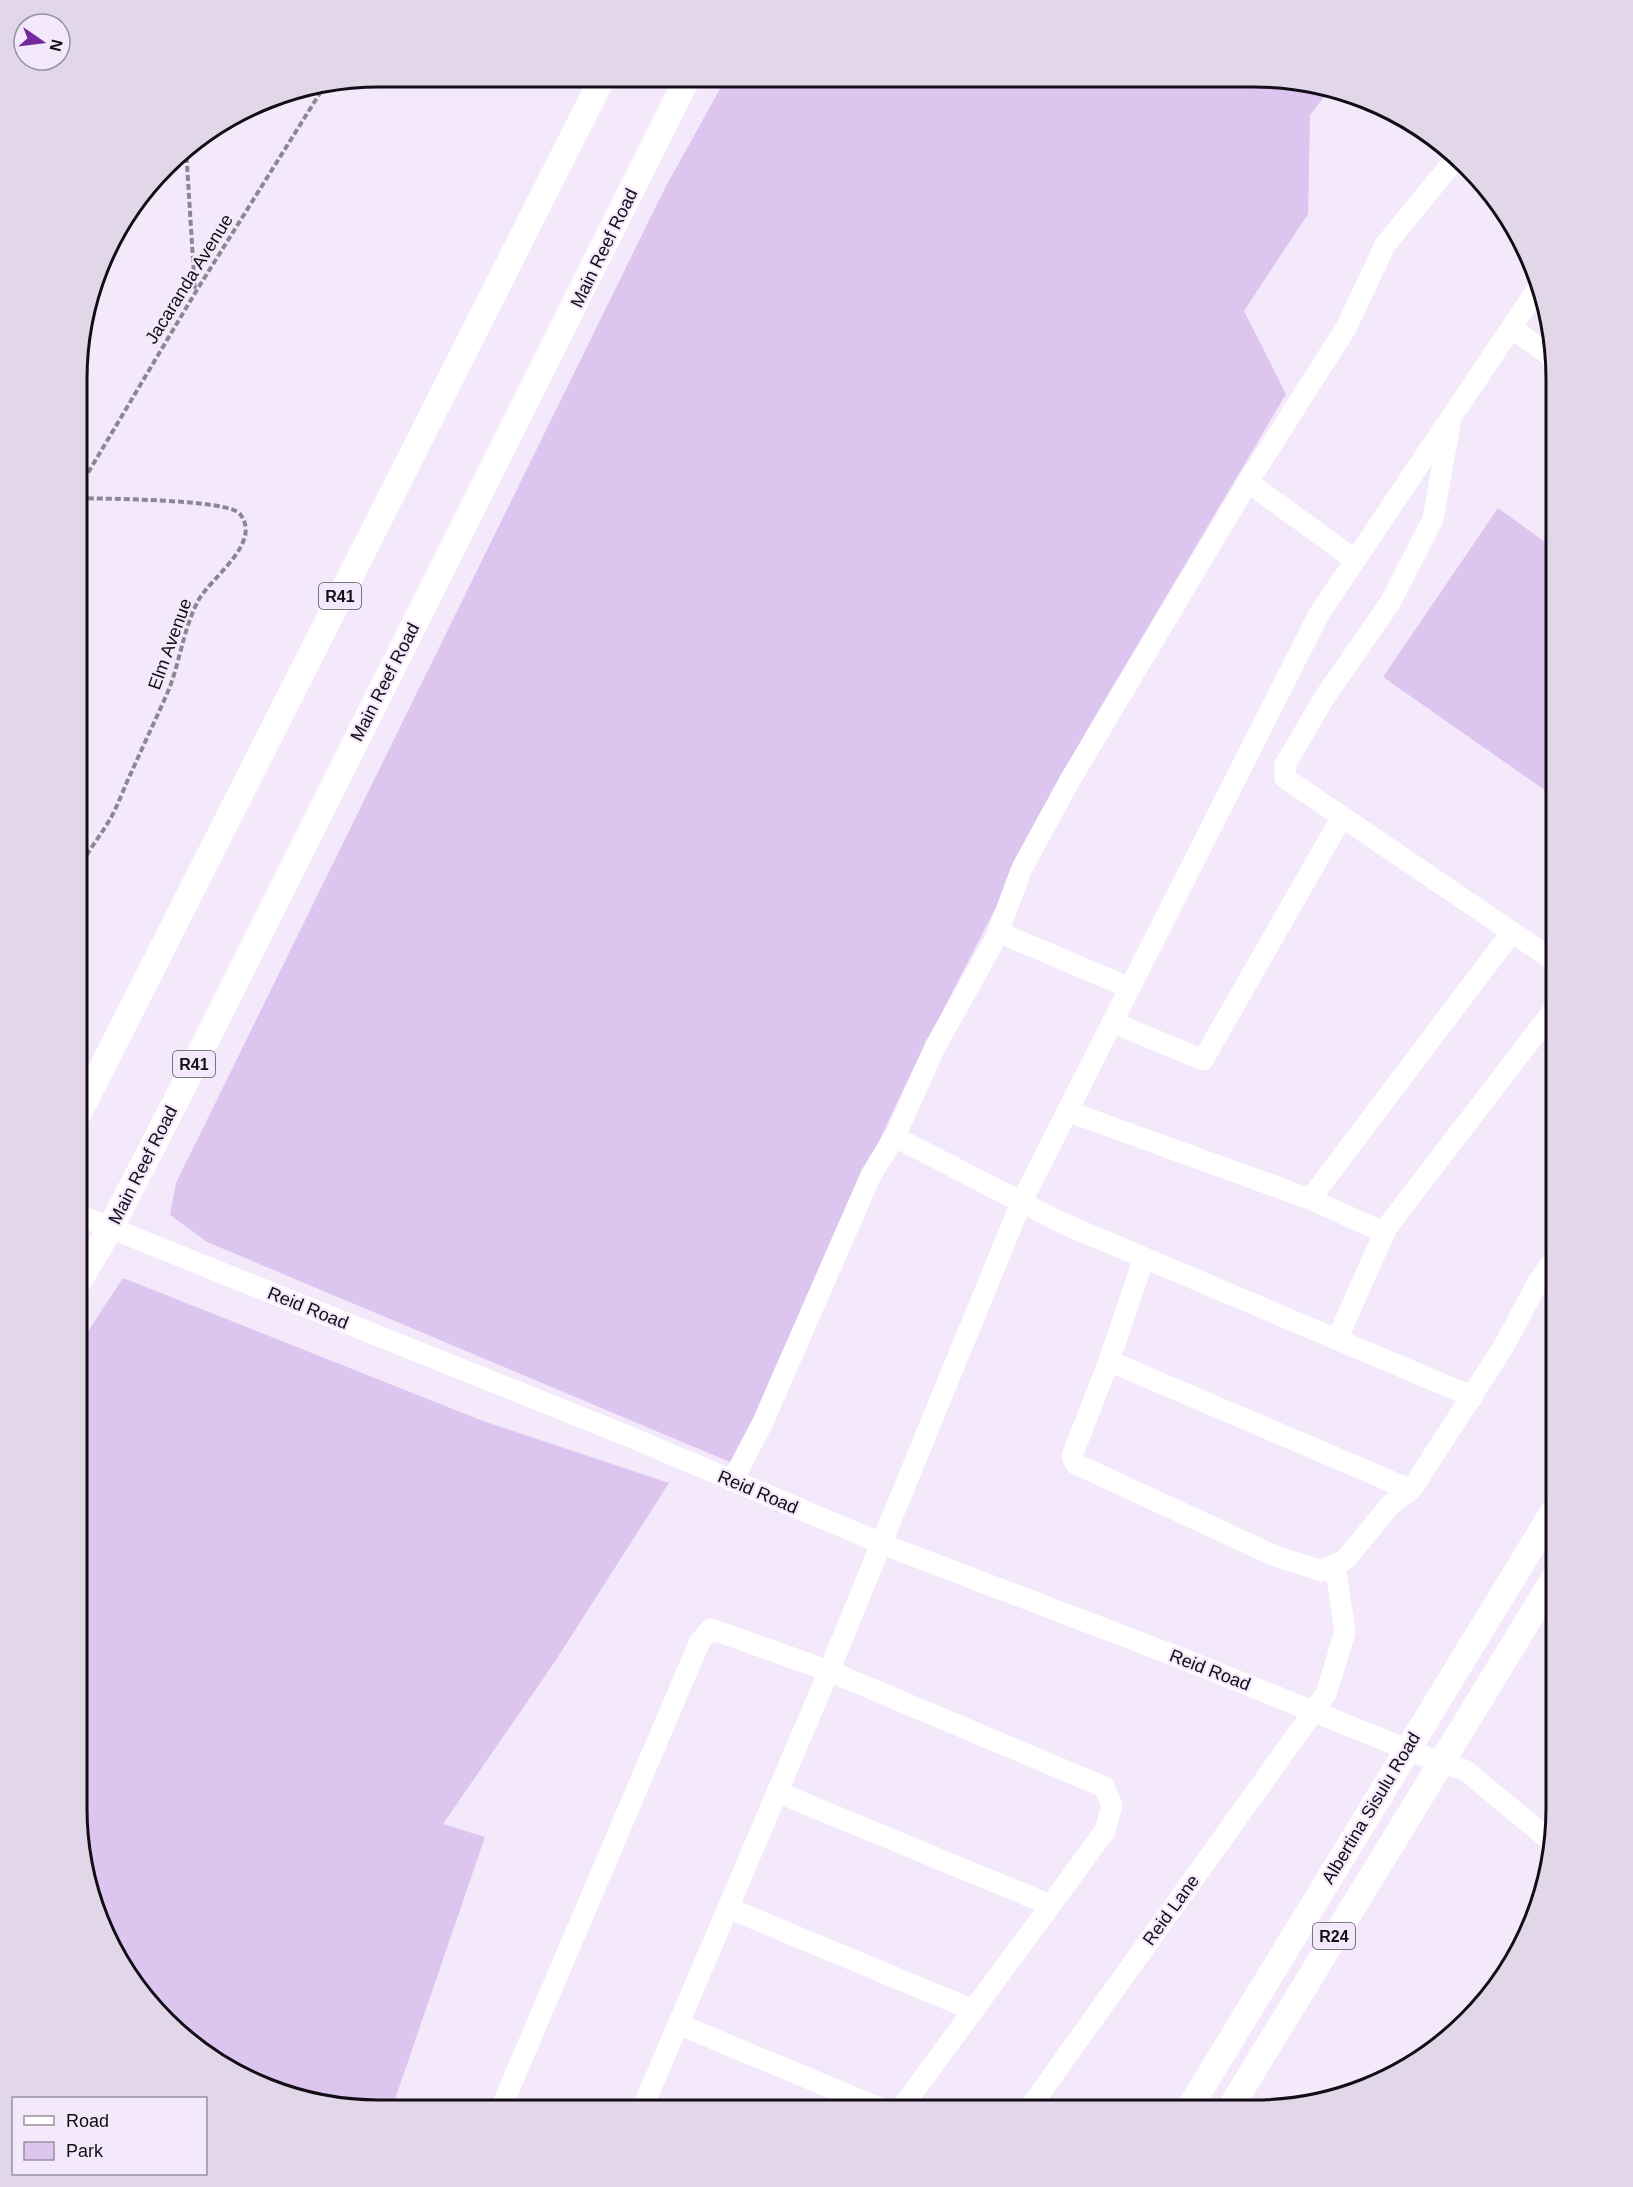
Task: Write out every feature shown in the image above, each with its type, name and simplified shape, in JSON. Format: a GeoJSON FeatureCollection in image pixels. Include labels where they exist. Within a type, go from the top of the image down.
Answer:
{"type":"FeatureCollection","features":[{"type":"Feature","properties":{"kind":"main road","name":"R41"},"geometry":{"type":"LineString","coordinates":[[87,1097],[598,87]]}},
{"type":"Feature","properties":{"kind":"main road","name":"Main Reef Road"},"geometry":{"type":"LineString","coordinates":[[87,1267],[110,1229],[683,87]]}},
{"type":"Feature","properties":{"kind":"main road","name":"Albertina Sisulu Road"},"geometry":{"type":"LineString","coordinates":[[1194,2100],[1546,1523]]}},
{"type":"Feature","properties":{"kind":"main road","name":"Albertina Sisulu Road"},"geometry":{"type":"LineString","coordinates":[[1235,2100],[1546,1591]]}},
{"type":"Feature","properties":{"kind":"street"},"geometry":{"type":"LineString","coordinates":[[732,1481],[762,1424],[871,1175],[896,1134],[935,1047],[998,932],[1022,868],[1070,780],[1248,482],[1346,328],[1385,245],[1452,163]]}},
{"type":"Feature","properties":{"kind":"street"},"geometry":{"type":"LineString","coordinates":[[646,2100],[829,1671],[879,1542],[1021,1203],[1319,614],[1451,414],[1534,294]]}},
{"type":"Feature","properties":{"kind":"street"},"geometry":{"type":"LineString","coordinates":[[1511,328],[1545,351]]}},
{"type":"Feature","properties":{"kind":"street"},"geometry":{"type":"LineString","coordinates":[[1451,414],[1433,519],[1390,603],[1324,698],[1285,765],[1285,778],[1546,955]]}},
{"type":"Feature","properties":{"kind":"street"},"geometry":{"type":"LineString","coordinates":[[1248,482],[1355,560]]}},
{"type":"Feature","properties":{"kind":"street"},"geometry":{"type":"LineString","coordinates":[[1112,1022],[1203,1060],[1342,817]]}},
{"type":"Feature","properties":{"kind":"street"},"geometry":{"type":"LineString","coordinates":[[998,932],[1130,988]]}},
{"type":"Feature","properties":{"kind":"street"},"geometry":{"type":"LineString","coordinates":[[1310,1199],[1512,932]]}},
{"type":"Feature","properties":{"kind":"street"},"geometry":{"type":"LineString","coordinates":[[1337,1340],[1385,1233],[1546,1020]]}},
{"type":"Feature","properties":{"kind":"street"},"geometry":{"type":"LineString","coordinates":[[1067,1111],[1310,1199],[1385,1233]]}},
{"type":"Feature","properties":{"kind":"street"},"geometry":{"type":"LineString","coordinates":[[901,1140],[1021,1203],[1144,1258],[1473,1397]]}},
{"type":"Feature","properties":{"kind":"street","name":"Reid Road"},"geometry":{"type":"LineString","coordinates":[[87,1219],[630,1437],[879,1542],[1314,1711],[1441,1763],[1465,1770],[1545,1836]]}},
{"type":"Feature","properties":{"kind":"street"},"geometry":{"type":"LineString","coordinates":[[1144,1258],[1109,1361],[1072,1456],[1076,1464],[1275,1556],[1322,1571],[1346,1559],[1391,1504],[1411,1490],[1473,1397],[1546,1271]]}},
{"type":"Feature","properties":{"kind":"street"},"geometry":{"type":"LineString","coordinates":[[1109,1361],[1411,1490]]}},
{"type":"Feature","properties":{"kind":"street","name":"Reid Lane"},"geometry":{"type":"LineString","coordinates":[[1035,2100],[1326,1694],[1345,1632],[1335,1565]]}},
{"type":"Feature","properties":{"kind":"street"},"geometry":{"type":"LineString","coordinates":[[504,2100],[700,1641],[711,1629],[829,1671],[1104,1787],[1112,1805],[1105,1831],[907,2100]]}},
{"type":"Feature","properties":{"kind":"street"},"geometry":{"type":"LineString","coordinates":[[777,1792],[1050,1905]]}},
{"type":"Feature","properties":{"kind":"street"},"geometry":{"type":"LineString","coordinates":[[728,1908],[973,2010]]}},
{"type":"Feature","properties":{"kind":"street"},"geometry":{"type":"LineString","coordinates":[[678,2024],[860,2100]]}},
{"type":"Feature","properties":{"kind":"path","name":"Jacaranda Avenue"},"geometry":{"type":"LineString","coordinates":[[87,475],[195,293],[320,93]]}},
{"type":"Feature","properties":{"kind":"path"},"geometry":{"type":"LineString","coordinates":[[187,158],[195,293]]}},
{"type":"Feature","properties":{"kind":"path","name":"Elm Avenue"},"geometry":{"type":"LineString","coordinates":[[87,498],[210,504],[233,508],[240,513],[246,525],[241,547],[198,600],[184,636],[179,666],[110,820],[87,857]]}},
{"type":"Feature","properties":{"kind":"green space"},"geometry":{"type":"Polygon","coordinates":[[[721,87],[1254,87],[1292,89],[1325,96],[1310,115],[1308,214],[1244,311],[1286,394],[1087,730],[913,1069],[831,1243],[737,1465],[207,1242],[170,1215],[176,1183],[665,188],[721,87]]]}},
{"type":"Feature","properties":{"kind":"green space"},"geometry":{"type":"Polygon","coordinates":[[[1498,508],[1546,543],[1546,791],[1383,677],[1498,508]]]}},
{"type":"Feature","properties":{"kind":"green space"},"geometry":{"type":"Polygon","coordinates":[[[123,1278],[483,1421],[669,1483],[556,1660],[443,1824],[485,1837],[395,2100],[341,2098],[303,2090],[267,2078],[217,2051],[186,2028],[159,2001],[126,1954],[109,1920],[97,1884],[89,1846],[87,1808],[87,1333],[123,1278]]]}}]}
